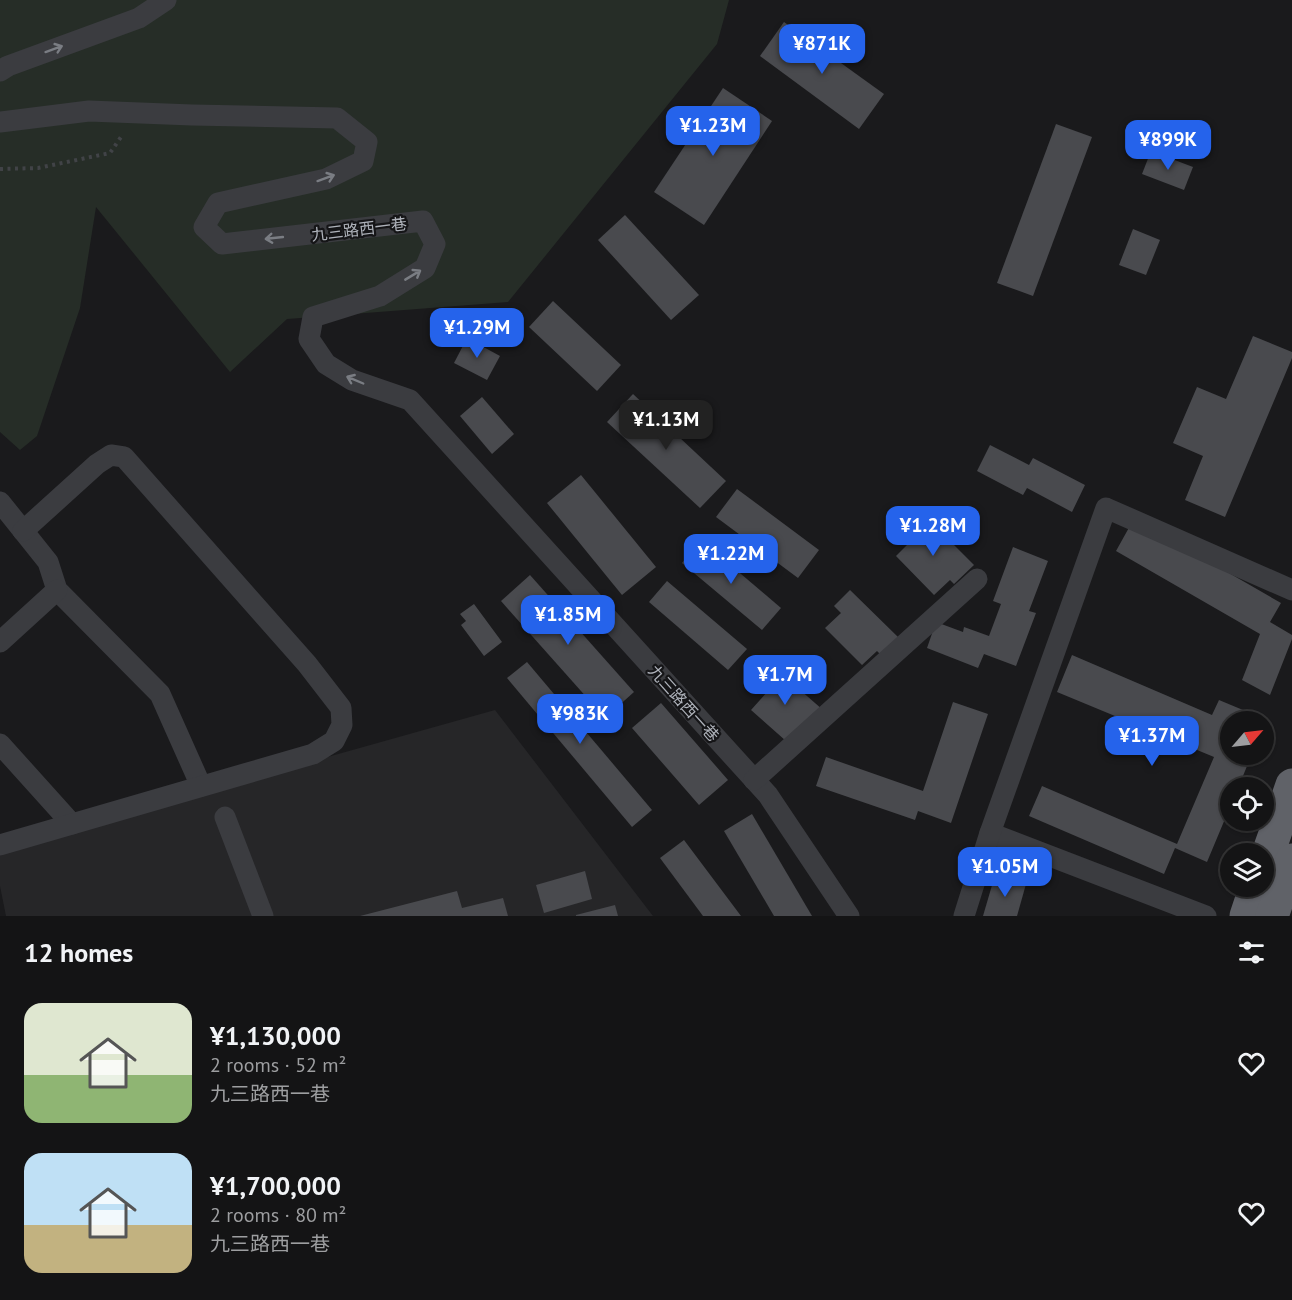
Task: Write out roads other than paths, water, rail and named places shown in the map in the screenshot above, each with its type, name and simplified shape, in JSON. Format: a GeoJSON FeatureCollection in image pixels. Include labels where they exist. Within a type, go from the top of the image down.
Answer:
{"type":"FeatureCollection","features":[{"type":"Feature","properties":{"kind":"highway"},"geometry":{"type":"LineString","coordinates":[[1272,843],[1292,785]]}},
{"type":"Feature","properties":{"kind":"highway"},"geometry":{"type":"LineString","coordinates":[[1272,916],[1292,860]]}},
{"type":"Feature","properties":{"kind":"highway"},"geometry":{"type":"LineString","coordinates":[[1246,916],[1252,897]]}},
{"type":"Feature","properties":{"kind":"street"},"geometry":{"type":"LineString","coordinates":[[0,71],[8,66],[139,18],[166,0]]}},
{"type":"Feature","properties":{"kind":"street","name":"九三路西一巷"},"geometry":{"type":"LineString","coordinates":[[0,122],[89,111],[337,118],[367,142],[363,160],[326,179],[218,203],[204,227],[222,244],[423,221],[435,244],[425,268],[380,296],[313,317],[309,339],[326,364],[352,380],[410,400],[768,795],[849,916]]}},
{"type":"Feature","properties":{"kind":"street"},"geometry":{"type":"LineString","coordinates":[[0,845],[313,754],[334,741],[342,725],[341,708],[307,664],[124,457],[111,455],[97,464],[23,531]]}},
{"type":"Feature","properties":{"kind":"street"},"geometry":{"type":"LineString","coordinates":[[0,502],[48,562],[57,590],[160,694],[201,786]]}},
{"type":"Feature","properties":{"kind":"street"},"geometry":{"type":"LineString","coordinates":[[964,916],[990,833],[1106,508],[1292,590]]}},
{"type":"Feature","properties":{"kind":"street"},"geometry":{"type":"LineString","coordinates":[[754,780],[977,579]]}},
{"type":"Feature","properties":{"kind":"street"},"geometry":{"type":"LineString","coordinates":[[0,642],[57,590]]}},
{"type":"Feature","properties":{"kind":"street"},"geometry":{"type":"LineString","coordinates":[[0,744],[72,824]]}},
{"type":"Feature","properties":{"kind":"street"},"geometry":{"type":"LineString","coordinates":[[225,817],[263,916]]}},
{"type":"Feature","properties":{"kind":"street"},"geometry":{"type":"LineString","coordinates":[[990,833],[1206,916]]}}]}
